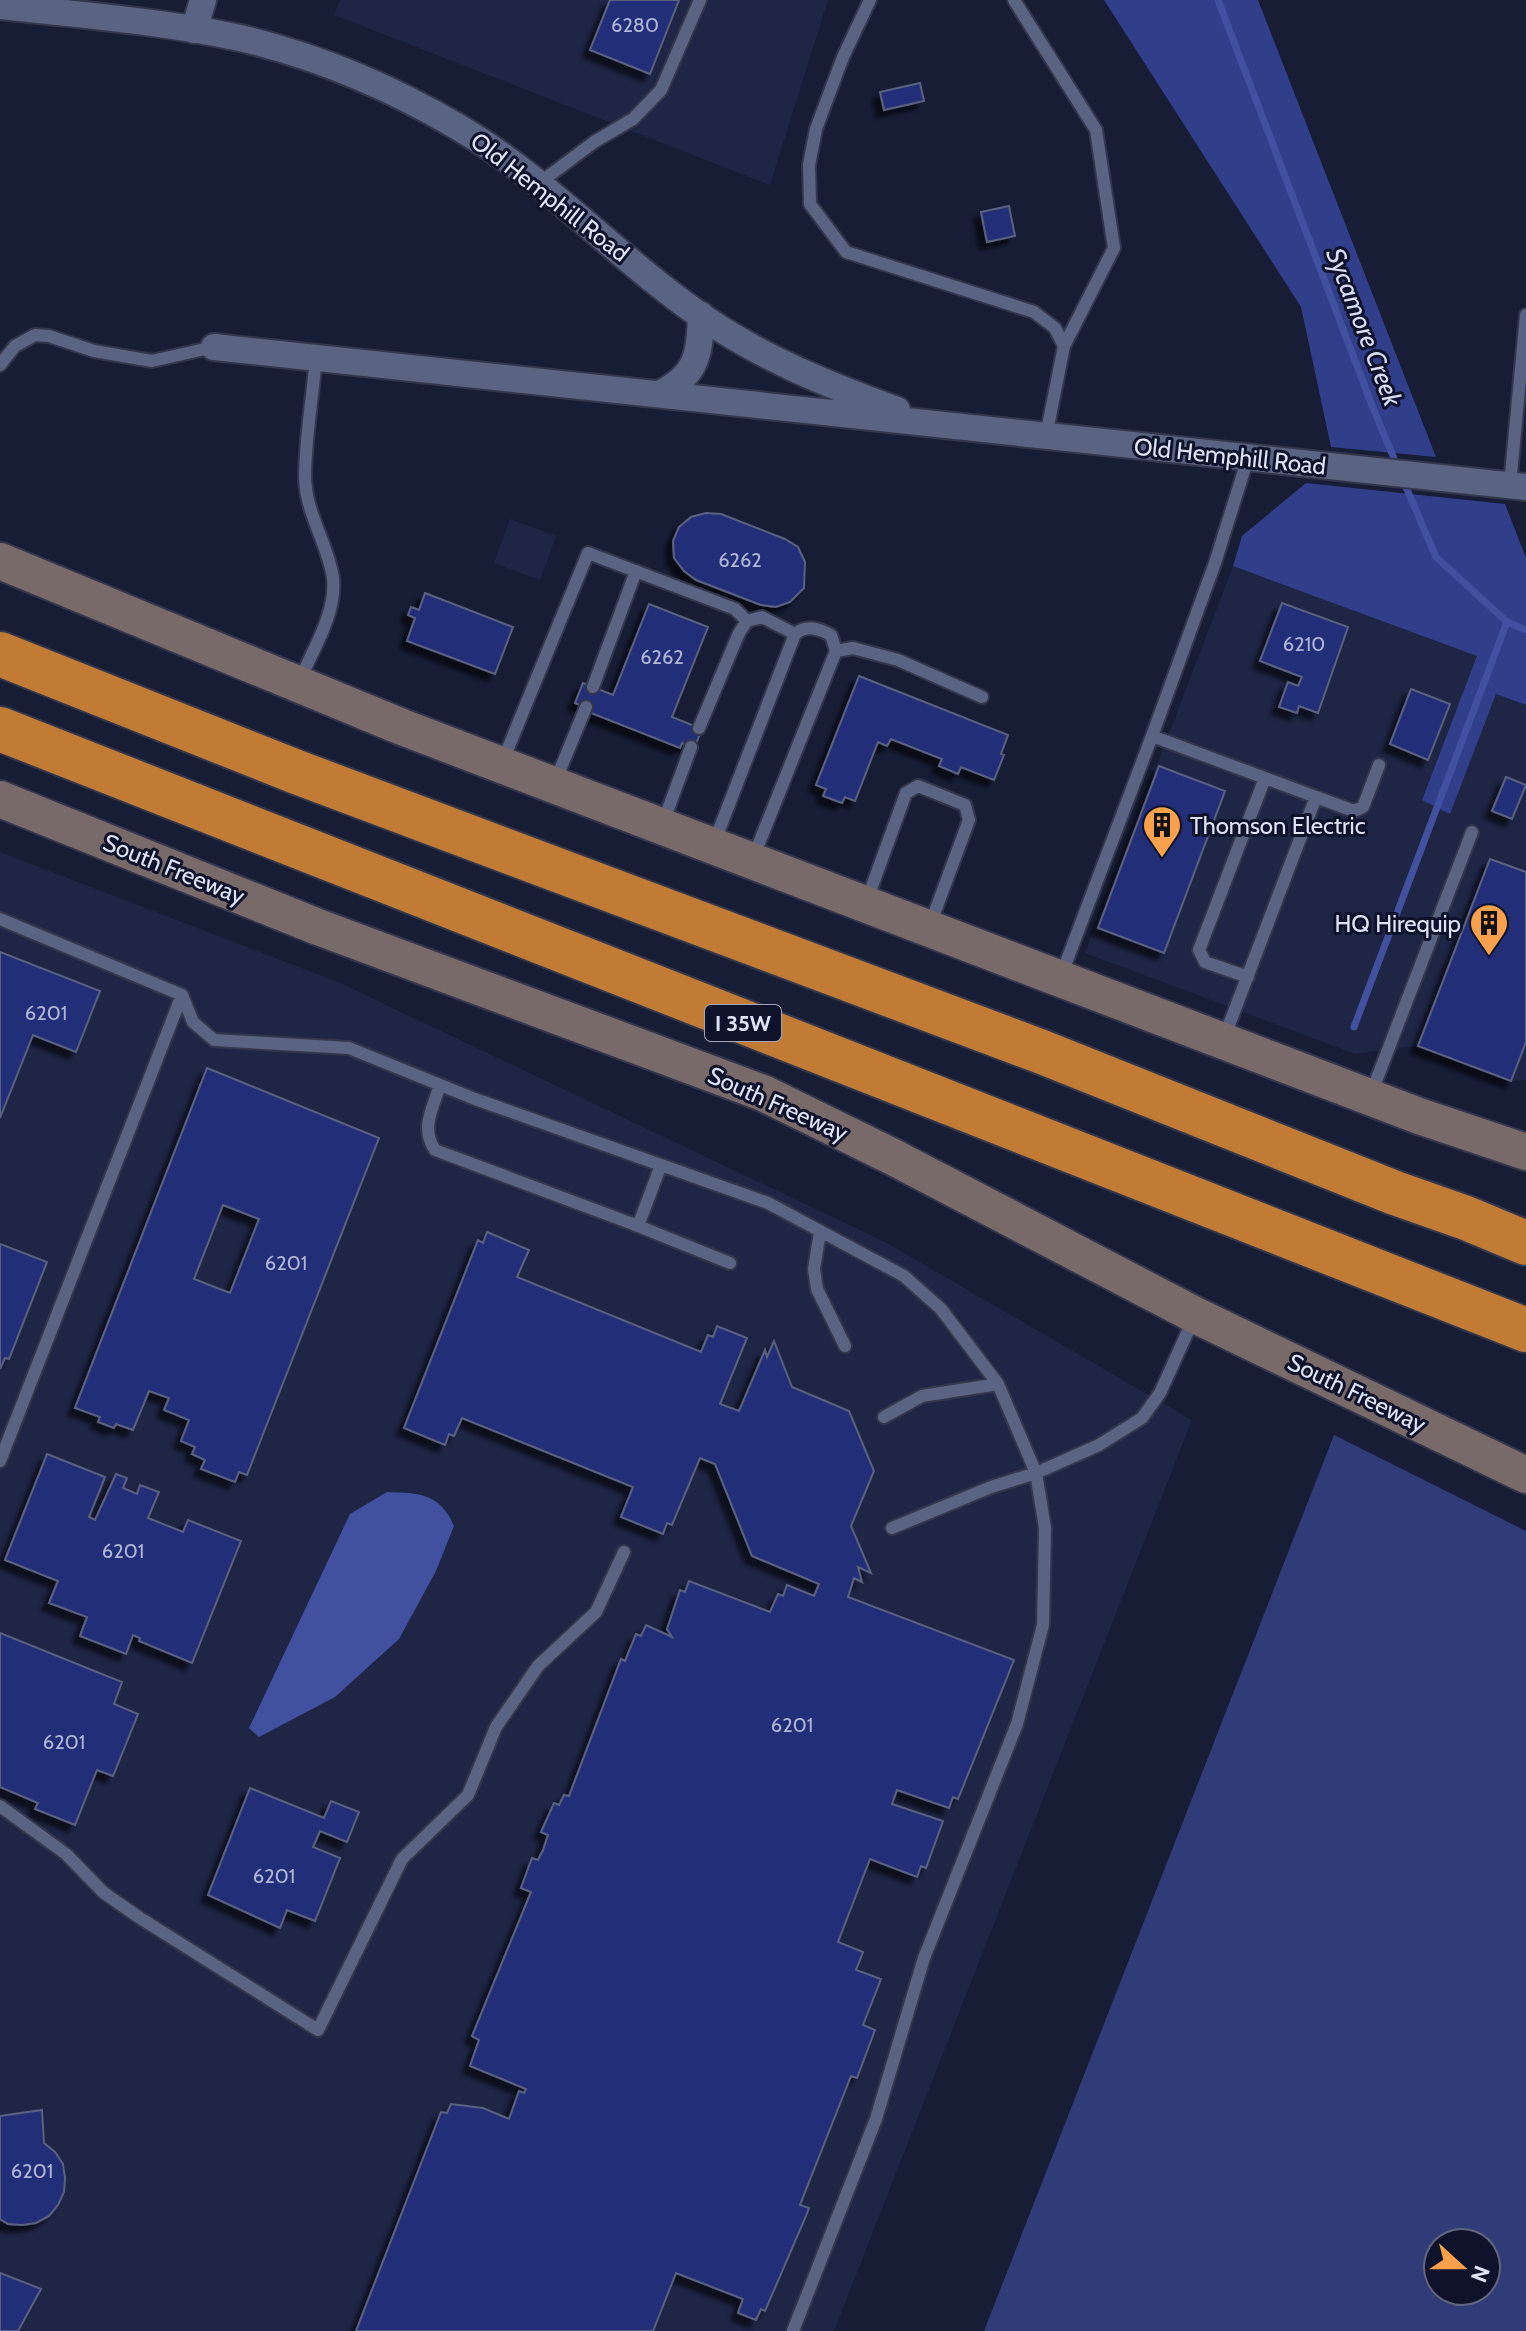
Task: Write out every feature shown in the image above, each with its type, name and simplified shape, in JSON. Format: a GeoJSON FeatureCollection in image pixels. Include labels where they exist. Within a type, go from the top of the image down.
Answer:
{"type":"FeatureCollection","features":[{"type":"Feature","properties":{"kind":"highway"},"geometry":{"type":"LineString","coordinates":[[0,654],[294,771],[1042,1052],[1526,1243]]}},
{"type":"Feature","properties":{"kind":"highway","name":"I 35W"},"geometry":{"type":"LineString","coordinates":[[0,729],[1526,1330]]}},
{"type":"Feature","properties":{"kind":"highway"},"geometry":{"type":"LineString","coordinates":[[1466,1218],[1514,1212],[1526,1217]]}},
{"type":"Feature","properties":{"kind":"highway"},"geometry":{"type":"LineString","coordinates":[[1486,1315],[1526,1351]]}},
{"type":"Feature","properties":{"kind":"main road"},"geometry":{"type":"LineString","coordinates":[[0,561],[501,765],[1370,1097],[1526,1152]]}},
{"type":"Feature","properties":{"kind":"main road","name":"South Freeway"},"geometry":{"type":"LineString","coordinates":[[0,799],[318,927],[763,1093],[893,1157],[1195,1315],[1526,1475]]}},
{"type":"Feature","properties":{"kind":"street"},"geometry":{"type":"LineString","coordinates":[[194,30],[203,0]]}},
{"type":"Feature","properties":{"kind":"street","name":"Old Hemphill Road"},"geometry":{"type":"LineString","coordinates":[[0,6],[194,30],[281,50],[333,66],[379,85],[460,128],[538,184],[658,283],[753,348],[808,377],[934,424]]}},
{"type":"Feature","properties":{"kind":"street"},"geometry":{"type":"LineString","coordinates":[[661,393],[682,383],[693,369],[700,339],[701,315]]}},
{"type":"Feature","properties":{"kind":"street","name":"Old Hemphill Road"},"geometry":{"type":"LineString","coordinates":[[214,347],[1518,486]]}},
{"type":"Feature","properties":{"kind":"lane"},"geometry":{"type":"LineString","coordinates":[[538,184],[594,142],[633,119],[661,90],[700,0]]}},
{"type":"Feature","properties":{"kind":"lane"},"geometry":{"type":"LineString","coordinates":[[870,0],[843,57],[816,129],[809,165],[810,204],[846,252],[1034,312],[1055,328],[1064,346]]}},
{"type":"Feature","properties":{"kind":"lane"},"geometry":{"type":"LineString","coordinates":[[1014,0],[1096,130],[1114,248],[1064,346],[1046,436]]}},
{"type":"Feature","properties":{"kind":"lane"},"geometry":{"type":"LineString","coordinates":[[1518,486],[1526,315]]}},
{"type":"Feature","properties":{"kind":"lane"},"geometry":{"type":"LineString","coordinates":[[0,365],[15,346],[35,335],[49,336],[94,351],[152,361],[214,347]]}},
{"type":"Feature","properties":{"kind":"lane"},"geometry":{"type":"LineString","coordinates":[[298,684],[330,608],[333,591],[333,576],[309,505],[305,479],[316,356]]}},
{"type":"Feature","properties":{"kind":"lane"},"geometry":{"type":"LineString","coordinates":[[1060,979],[1215,563],[1248,458]]}},
{"type":"Feature","properties":{"kind":"lane"},"geometry":{"type":"LineString","coordinates":[[501,765],[588,553],[735,609],[747,621]]}},
{"type":"Feature","properties":{"kind":"lane"},"geometry":{"type":"LineString","coordinates":[[593,687],[636,571]]}},
{"type":"Feature","properties":{"kind":"lane"},"geometry":{"type":"LineString","coordinates":[[699,728],[747,621],[762,617],[795,634]]}},
{"type":"Feature","properties":{"kind":"lane"},"geometry":{"type":"LineString","coordinates":[[713,846],[795,634],[801,629],[817,628],[831,635],[836,651],[752,861]]}},
{"type":"Feature","properties":{"kind":"lane"},"geometry":{"type":"LineString","coordinates":[[836,651],[853,648],[898,660],[982,697]]}},
{"type":"Feature","properties":{"kind":"lane"},"geometry":{"type":"LineString","coordinates":[[553,785],[586,707]]}},
{"type":"Feature","properties":{"kind":"lane"},"geometry":{"type":"LineString","coordinates":[[1152,736],[1354,811],[1363,807],[1379,765]]}},
{"type":"Feature","properties":{"kind":"lane"},"geometry":{"type":"LineString","coordinates":[[662,826],[691,747]]}},
{"type":"Feature","properties":{"kind":"lane"},"geometry":{"type":"LineString","coordinates":[[1248,977],[1205,962],[1199,950],[1265,778]]}},
{"type":"Feature","properties":{"kind":"lane"},"geometry":{"type":"LineString","coordinates":[[866,904],[906,793],[918,786],[965,805],[969,820],[929,928]]}},
{"type":"Feature","properties":{"kind":"lane"},"geometry":{"type":"LineString","coordinates":[[1223,1041],[1316,797]]}},
{"type":"Feature","properties":{"kind":"lane"},"geometry":{"type":"LineString","coordinates":[[1370,1097],[1472,832]]}},
{"type":"Feature","properties":{"kind":"lane"},"geometry":{"type":"LineString","coordinates":[[0,919],[182,995],[193,1022],[214,1040],[349,1048],[440,1085],[768,1203],[904,1276],[941,1309],[998,1384],[1036,1473],[1045,1528],[1043,1625],[1017,1724],[924,1958],[876,2119],[793,2331]]}},
{"type":"Feature","properties":{"kind":"lane"},"geometry":{"type":"LineString","coordinates":[[0,1461],[182,995]]}},
{"type":"Feature","properties":{"kind":"lane"},"geometry":{"type":"LineString","coordinates":[[440,1085],[428,1123],[428,1139],[435,1150],[730,1263]]}},
{"type":"Feature","properties":{"kind":"lane"},"geometry":{"type":"LineString","coordinates":[[638,1226],[661,1165]]}},
{"type":"Feature","properties":{"kind":"lane"},"geometry":{"type":"LineString","coordinates":[[820,1232],[814,1269],[817,1289],[845,1346]]}},
{"type":"Feature","properties":{"kind":"lane"},"geometry":{"type":"LineString","coordinates":[[892,1528],[991,1487],[1036,1473],[1099,1445],[1142,1418],[1160,1393],[1195,1315]]}},
{"type":"Feature","properties":{"kind":"lane"},"geometry":{"type":"LineString","coordinates":[[884,1417],[922,1396],[998,1384]]}},
{"type":"Feature","properties":{"kind":"lane"},"geometry":{"type":"LineString","coordinates":[[0,1806],[66,1854],[104,1893],[318,2030],[402,1859],[468,1795],[496,1727],[538,1666],[596,1612],[624,1552]]}},
{"type":"Feature","properties":{"kind":"shaded area"},"geometry":{"type":"Polygon","coordinates":[[[340,0],[828,0],[770,185],[334,15],[340,0]]]}},
{"type":"Feature","properties":{"kind":"shaded area"},"geometry":{"type":"Polygon","coordinates":[[[1104,0],[1258,0],[1436,457],[1331,447],[1301,307],[1104,0]]]}},
{"type":"Feature","properties":{"kind":"shaded area"},"geometry":{"type":"Polygon","coordinates":[[[1306,483],[1505,504],[1526,558],[1526,705],[1496,694],[1450,814],[1422,800],[1477,656],[1233,566],[1242,536],[1306,483]]]}},
{"type":"Feature","properties":{"kind":"shaded area"},"geometry":{"type":"Polygon","coordinates":[[[510,519],[556,536],[540,580],[494,563],[510,519]]]}},
{"type":"Feature","properties":{"kind":"shaded area"},"geometry":{"type":"Polygon","coordinates":[[[1233,566],[1478,656],[1422,799],[1449,814],[1496,694],[1526,705],[1526,1080],[1511,1081],[1418,1046],[1355,1054],[1085,953],[1233,566]]]}},
{"type":"Feature","properties":{"kind":"shaded area"},"geometry":{"type":"Polygon","coordinates":[[[0,852],[338,982],[885,1242],[1192,1420],[834,2331],[0,2331],[0,852]]]}},
{"type":"Feature","properties":{"kind":"shaded area"},"geometry":{"type":"Polygon","coordinates":[[[1334,1435],[1526,1531],[1526,2331],[984,2331],[1334,1435]]]}},
{"type":"Feature","properties":{"kind":"shaded area"},"geometry":{"type":"Polygon","coordinates":[[[387,1492],[427,1497],[448,1515],[454,1526],[436,1571],[399,1639],[335,1697],[259,1737],[249,1728],[350,1514],[387,1492]]]}},
{"type":"Feature","properties":{"kind":"building"},"geometry":{"type":"Polygon","coordinates":[[[610,0],[679,0],[650,74],[590,50],[610,0]]]}},
{"type":"Feature","properties":{"kind":"building"},"geometry":{"type":"Polygon","coordinates":[[[920,83],[924,101],[884,110],[880,92],[920,83]]]}},
{"type":"Feature","properties":{"kind":"building"},"geometry":{"type":"Polygon","coordinates":[[[1009,206],[1015,236],[987,242],[981,212],[1009,206]]]}},
{"type":"Feature","properties":{"kind":"building"},"geometry":{"type":"Polygon","coordinates":[[[706,513],[721,514],[798,547],[805,562],[804,588],[790,602],[776,607],[761,605],[696,580],[684,571],[674,558],[673,541],[679,527],[691,517],[706,513]]]}},
{"type":"Feature","properties":{"kind":"building"},"geometry":{"type":"Polygon","coordinates":[[[425,593],[513,627],[495,674],[407,641],[415,618],[408,615],[411,607],[419,610],[425,593]]]}},
{"type":"Feature","properties":{"kind":"building"},"geometry":{"type":"Polygon","coordinates":[[[1282,603],[1348,627],[1318,713],[1299,706],[1297,713],[1279,707],[1288,682],[1298,686],[1302,677],[1260,661],[1282,603]]]}},
{"type":"Feature","properties":{"kind":"building"},"geometry":{"type":"Polygon","coordinates":[[[649,604],[708,627],[672,717],[702,729],[694,749],[682,743],[680,748],[586,711],[587,708],[575,703],[583,683],[613,695],[649,604]]]}},
{"type":"Feature","properties":{"kind":"building"},"geometry":{"type":"Polygon","coordinates":[[[859,676],[1008,735],[994,780],[961,767],[958,774],[939,766],[942,759],[891,739],[887,746],[878,742],[855,801],[845,797],[842,803],[823,796],[826,789],[816,785],[859,676]]]}},
{"type":"Feature","properties":{"kind":"building"},"geometry":{"type":"Polygon","coordinates":[[[1411,689],[1450,704],[1428,760],[1390,744],[1411,689]]]}},
{"type":"Feature","properties":{"kind":"building","name":"Thomson Electric"},"geometry":{"type":"Polygon","coordinates":[[[1159,766],[1225,791],[1164,953],[1098,928],[1159,766]]]}},
{"type":"Feature","properties":{"kind":"building"},"geometry":{"type":"Polygon","coordinates":[[[1506,777],[1526,785],[1512,819],[1492,811],[1506,777]]]}},
{"type":"Feature","properties":{"kind":"building","name":"HQ Hirequip"},"geometry":{"type":"Polygon","coordinates":[[[1490,859],[1526,872],[1526,1042],[1511,1081],[1418,1046],[1490,859]]]}},
{"type":"Feature","properties":{"kind":"building"},"geometry":{"type":"Polygon","coordinates":[[[0,952],[100,991],[76,1052],[33,1035],[0,1118],[0,952]]]}},
{"type":"Feature","properties":{"kind":"building"},"geometry":{"type":"Polygon","coordinates":[[[207,1068],[379,1138],[247,1475],[239,1472],[235,1482],[201,1469],[205,1460],[192,1454],[195,1447],[181,1441],[189,1420],[164,1410],[169,1398],[149,1391],[133,1430],[98,1422],[100,1417],[75,1408],[207,1068]],[[223,1205],[194,1279],[230,1293],[259,1219],[223,1205]]]}},
{"type":"Feature","properties":{"kind":"building"},"geometry":{"type":"Polygon","coordinates":[[[487,1232],[529,1250],[517,1277],[701,1352],[708,1335],[713,1337],[717,1326],[747,1338],[720,1404],[739,1411],[765,1350],[767,1357],[774,1341],[792,1387],[849,1411],[874,1471],[851,1526],[871,1573],[858,1567],[862,1582],[854,1578],[848,1597],[1014,1660],[958,1799],[953,1797],[949,1808],[897,1790],[892,1804],[943,1821],[926,1868],[921,1866],[917,1877],[870,1859],[838,1942],[863,1952],[856,1970],[881,1979],[863,2025],[875,2030],[857,2078],[851,2076],[800,2205],[809,2208],[806,2216],[765,2311],[761,2309],[756,2320],[738,2313],[743,2299],[676,2273],[653,2331],[356,2331],[441,2112],[447,2113],[451,2104],[483,2108],[509,2119],[519,2091],[524,2093],[526,2089],[470,2066],[479,2040],[472,2036],[531,1892],[521,1888],[532,1858],[538,1860],[543,1850],[548,1835],[541,1832],[554,1803],[559,1805],[564,1795],[569,1796],[621,1659],[625,1661],[636,1634],[641,1636],[646,1625],[672,1637],[667,1629],[680,1590],[685,1592],[689,1581],[770,1612],[778,1594],[783,1596],[787,1585],[814,1596],[819,1584],[752,1556],[715,1464],[700,1458],[672,1525],[667,1523],[663,1534],[621,1517],[633,1487],[462,1418],[454,1436],[449,1434],[445,1445],[404,1428],[478,1240],[483,1243],[487,1232]]]}},
{"type":"Feature","properties":{"kind":"building"},"geometry":{"type":"Polygon","coordinates":[[[0,1244],[47,1262],[9,1359],[5,1358],[0,1369],[0,1244]]]}},
{"type":"Feature","properties":{"kind":"building"},"geometry":{"type":"Polygon","coordinates":[[[47,1454],[105,1477],[89,1517],[95,1520],[116,1474],[127,1478],[123,1488],[137,1494],[140,1485],[159,1492],[148,1518],[183,1532],[188,1520],[241,1541],[192,1663],[139,1641],[140,1638],[133,1635],[126,1654],[80,1636],[87,1617],[49,1603],[58,1581],[5,1560],[47,1454]]]}},
{"type":"Feature","properties":{"kind":"building"},"geometry":{"type":"Polygon","coordinates":[[[0,1633],[122,1682],[114,1704],[138,1714],[113,1776],[97,1770],[75,1825],[35,1809],[38,1803],[0,1787],[0,1633]]]}},
{"type":"Feature","properties":{"kind":"building"},"geometry":{"type":"Polygon","coordinates":[[[250,1788],[324,1818],[331,1801],[359,1812],[347,1842],[320,1831],[313,1847],[340,1858],[315,1921],[287,1910],[280,1928],[208,1895],[250,1788]]]}},
{"type":"Feature","properties":{"kind":"building"},"geometry":{"type":"Polygon","coordinates":[[[42,2110],[44,2143],[63,2164],[64,2192],[49,2216],[36,2223],[8,2224],[0,2219],[0,2116],[42,2110]]]}},
{"type":"Feature","properties":{"kind":"building"},"geometry":{"type":"Polygon","coordinates":[[[0,2273],[41,2289],[18,2331],[0,2331],[0,2273]]]}},
{"type":"Feature","properties":{"kind":"waterway","name":"Sycamore Creek"},"geometry":{"type":"LineString","coordinates":[[1218,0],[1398,468]]}},
{"type":"Feature","properties":{"kind":"waterway","name":"Sycamore Creek"},"geometry":{"type":"LineString","coordinates":[[1403,480],[1436,557],[1507,622],[1526,630]]}},
{"type":"Feature","properties":{"kind":"waterway"},"geometry":{"type":"LineString","coordinates":[[1354,1027],[1507,622]]}},
{"type":"Feature","properties":{"kind":"place","name":"Thomson Electric"},"geometry":{"type":"Point","coordinates":[1162,859]}},
{"type":"Feature","properties":{"kind":"place","name":"HQ Hirequip"},"geometry":{"type":"Point","coordinates":[1489,957]}}]}
